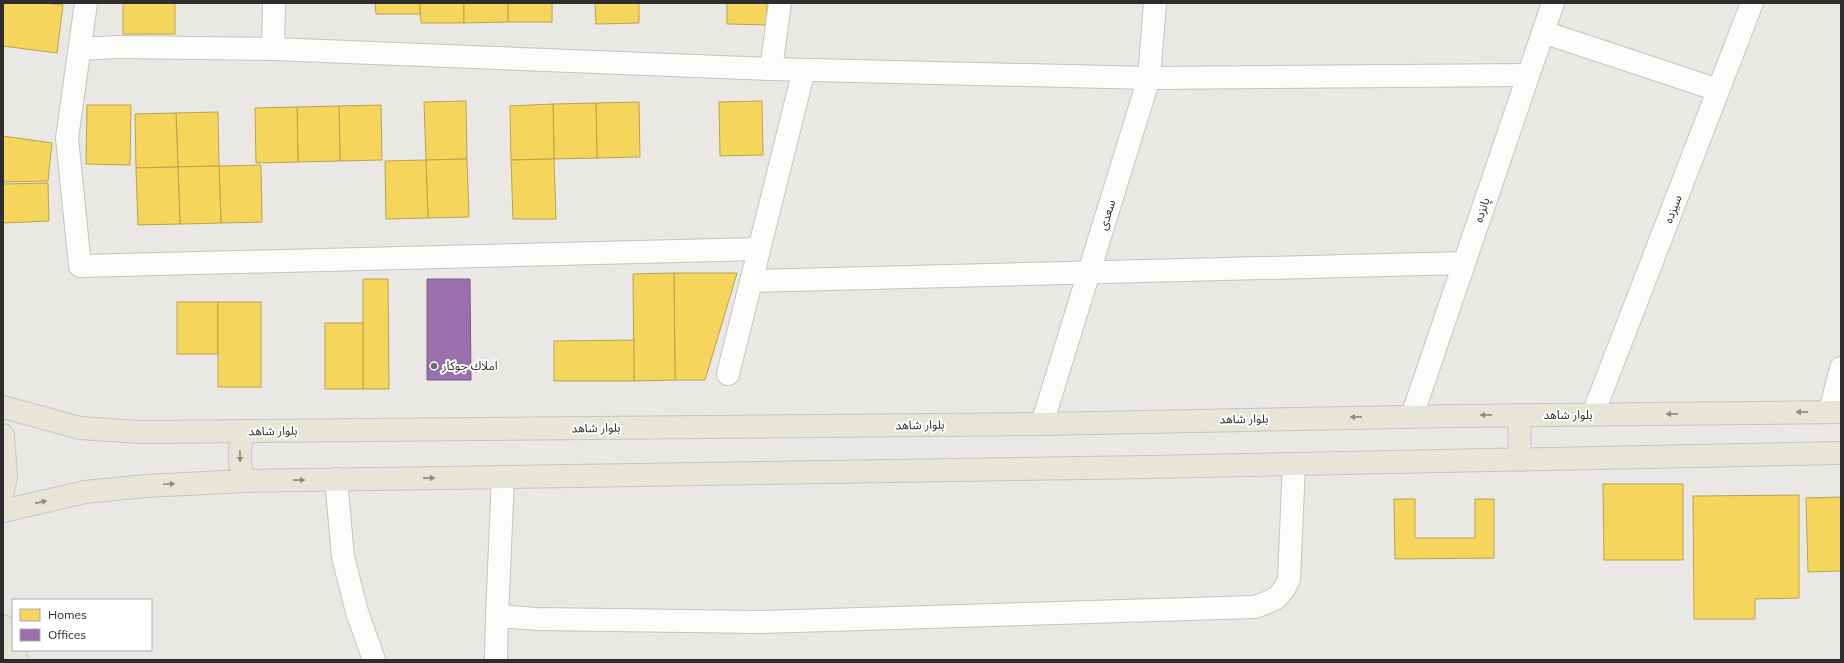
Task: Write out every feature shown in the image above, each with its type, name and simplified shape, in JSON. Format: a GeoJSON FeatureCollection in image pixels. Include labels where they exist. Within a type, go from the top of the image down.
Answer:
{"type":"FeatureCollection","features":[{"type":"Feature","properties":{"kind":"main road","name":"بلوار شاهد"},"geometry":{"type":"LineString","coordinates":[[3,406],[80,428],[142,432],[1042,424],[1412,416],[1835,412]]}},
{"type":"Feature","properties":{"kind":"main road"},"geometry":{"type":"LineString","coordinates":[[1519,415],[1520,460]]}},
{"type":"Feature","properties":{"kind":"main road"},"geometry":{"type":"LineString","coordinates":[[245,431],[240,443],[239,456],[240,469],[245,481]]}},
{"type":"Feature","properties":{"kind":"main road"},"geometry":{"type":"LineString","coordinates":[[3,435],[6,476],[3,491]]}},
{"type":"Feature","properties":{"kind":"main road"},"geometry":{"type":"LineString","coordinates":[[3,511],[85,492],[146,486],[245,481],[1841,454]]}},
{"type":"Feature","properties":{"kind":"main road"},"geometry":{"type":"LineString","coordinates":[[3,626],[12,648]]}},
{"type":"Feature","properties":{"kind":"street"},"geometry":{"type":"LineString","coordinates":[[86,3],[81,49],[67,138],[80,266],[759,249]]}},
{"type":"Feature","properties":{"kind":"street"},"geometry":{"type":"LineString","coordinates":[[273,49],[274,3]]}},
{"type":"Feature","properties":{"kind":"street"},"geometry":{"type":"LineString","coordinates":[[771,70],[780,3]]}},
{"type":"Feature","properties":{"kind":"street","name":"سعدی"},"geometry":{"type":"LineString","coordinates":[[1042,424],[1149,78],[1155,3]]}},
{"type":"Feature","properties":{"kind":"street","name":"پانزده"},"geometry":{"type":"LineString","coordinates":[[1412,416],[1553,3]]}},
{"type":"Feature","properties":{"kind":"street","name":"سیزده"},"geometry":{"type":"LineString","coordinates":[[1593,414],[1752,3]]}},
{"type":"Feature","properties":{"kind":"street"},"geometry":{"type":"LineString","coordinates":[[1543,32],[1718,90]]}},
{"type":"Feature","properties":{"kind":"street"},"geometry":{"type":"LineString","coordinates":[[81,49],[116,47],[273,49],[771,70],[1149,78],[1528,76]]}},
{"type":"Feature","properties":{"kind":"street"},"geometry":{"type":"LineString","coordinates":[[728,374],[804,70]]}},
{"type":"Feature","properties":{"kind":"street"},"geometry":{"type":"LineString","coordinates":[[751,281],[1089,274],[1464,263]]}},
{"type":"Feature","properties":{"kind":"street"},"geometry":{"type":"LineString","coordinates":[[1835,412],[1841,368]]}},
{"type":"Feature","properties":{"kind":"street"},"geometry":{"type":"LineString","coordinates":[[497,616],[537,619],[760,622],[1255,607],[1271,602],[1283,593],[1290,579],[1294,464]]}},
{"type":"Feature","properties":{"kind":"street"},"geometry":{"type":"LineString","coordinates":[[496,660],[503,477]]}},
{"type":"Feature","properties":{"kind":"street"},"geometry":{"type":"LineString","coordinates":[[336,479],[343,556],[356,612],[374,660]]}},
{"type":"Feature","properties":{"kind":"building: Homes"},"geometry":{"type":"Polygon","coordinates":[[[3,3],[46,3],[63,5],[57,53],[3,46],[3,3]]]}},
{"type":"Feature","properties":{"kind":"building: Homes"},"geometry":{"type":"Polygon","coordinates":[[[123,3],[175,3],[175,34],[123,34],[123,3]]]}},
{"type":"Feature","properties":{"kind":"building: Homes"},"geometry":{"type":"Polygon","coordinates":[[[375,3],[420,3],[420,14],[376,14],[375,3]]]}},
{"type":"Feature","properties":{"kind":"building: Homes"},"geometry":{"type":"Polygon","coordinates":[[[420,3],[464,3],[464,23],[421,23],[420,3]]]}},
{"type":"Feature","properties":{"kind":"building: Homes"},"geometry":{"type":"Polygon","coordinates":[[[464,3],[508,3],[508,22],[464,23],[464,3]]]}},
{"type":"Feature","properties":{"kind":"building: Homes"},"geometry":{"type":"Polygon","coordinates":[[[508,3],[552,3],[552,22],[508,22],[508,3]]]}},
{"type":"Feature","properties":{"kind":"building: Homes"},"geometry":{"type":"Polygon","coordinates":[[[595,3],[639,3],[639,23],[596,24],[595,3]]]}},
{"type":"Feature","properties":{"kind":"building: Homes"},"geometry":{"type":"Polygon","coordinates":[[[727,3],[767,3],[767,25],[727,24],[727,3]]]}},
{"type":"Feature","properties":{"kind":"building: Homes"},"geometry":{"type":"Polygon","coordinates":[[[466,101],[467,159],[426,160],[424,102],[466,101]]]}},
{"type":"Feature","properties":{"kind":"building: Homes"},"geometry":{"type":"Polygon","coordinates":[[[762,101],[763,155],[720,156],[719,102],[762,101]]]}},
{"type":"Feature","properties":{"kind":"building: Homes"},"geometry":{"type":"Polygon","coordinates":[[[639,102],[640,157],[597,158],[596,103],[639,102]]]}},
{"type":"Feature","properties":{"kind":"building: Homes"},"geometry":{"type":"Polygon","coordinates":[[[596,103],[597,158],[554,159],[553,104],[596,103]]]}},
{"type":"Feature","properties":{"kind":"building: Homes"},"geometry":{"type":"Polygon","coordinates":[[[553,104],[554,159],[511,160],[510,106],[553,104]]]}},
{"type":"Feature","properties":{"kind":"building: Homes"},"geometry":{"type":"Polygon","coordinates":[[[87,105],[131,105],[130,165],[86,164],[87,105]]]}},
{"type":"Feature","properties":{"kind":"building: Homes"},"geometry":{"type":"Polygon","coordinates":[[[381,105],[382,160],[340,161],[339,106],[381,105]]]}},
{"type":"Feature","properties":{"kind":"building: Homes"},"geometry":{"type":"Polygon","coordinates":[[[339,106],[340,161],[298,162],[297,107],[339,106]]]}},
{"type":"Feature","properties":{"kind":"building: Homes"},"geometry":{"type":"Polygon","coordinates":[[[297,107],[298,162],[256,163],[255,108],[297,107]]]}},
{"type":"Feature","properties":{"kind":"building: Homes"},"geometry":{"type":"Polygon","coordinates":[[[218,112],[219,166],[178,167],[176,113],[218,112]]]}},
{"type":"Feature","properties":{"kind":"building: Homes"},"geometry":{"type":"Polygon","coordinates":[[[176,113],[178,167],[136,168],[135,114],[176,113]]]}},
{"type":"Feature","properties":{"kind":"building: Homes"},"geometry":{"type":"Polygon","coordinates":[[[3,136],[52,143],[48,181],[3,182],[3,136]]]}},
{"type":"Feature","properties":{"kind":"building: Homes"},"geometry":{"type":"Polygon","coordinates":[[[467,159],[469,217],[428,218],[426,160],[467,159]]]}},
{"type":"Feature","properties":{"kind":"building: Homes"},"geometry":{"type":"Polygon","coordinates":[[[554,159],[556,219],[513,219],[511,160],[554,159]]]}},
{"type":"Feature","properties":{"kind":"building: Homes"},"geometry":{"type":"Polygon","coordinates":[[[426,160],[428,218],[386,219],[385,161],[426,160]]]}},
{"type":"Feature","properties":{"kind":"building: Homes"},"geometry":{"type":"Polygon","coordinates":[[[261,165],[262,222],[221,223],[219,166],[261,165]]]}},
{"type":"Feature","properties":{"kind":"building: Homes"},"geometry":{"type":"Polygon","coordinates":[[[219,166],[221,223],[180,224],[178,167],[219,166]]]}},
{"type":"Feature","properties":{"kind":"building: Homes"},"geometry":{"type":"Polygon","coordinates":[[[178,167],[180,224],[138,225],[136,168],[178,167]]]}},
{"type":"Feature","properties":{"kind":"building: Homes"},"geometry":{"type":"Polygon","coordinates":[[[48,183],[49,221],[3,223],[3,184],[48,183]]]}},
{"type":"Feature","properties":{"kind":"building: Homes"},"geometry":{"type":"Polygon","coordinates":[[[674,273],[737,273],[705,380],[675,380],[674,273]]]}},
{"type":"Feature","properties":{"kind":"building: Homes"},"geometry":{"type":"Polygon","coordinates":[[[674,273],[675,380],[634,381],[633,274],[674,273]]]}},
{"type":"Feature","properties":{"kind":"building: Homes"},"geometry":{"type":"Polygon","coordinates":[[[363,279],[388,279],[389,389],[363,389],[363,279]]]}},
{"type":"Feature","properties":{"kind":"building: Homes"},"geometry":{"type":"Polygon","coordinates":[[[177,302],[218,302],[218,354],[177,354],[177,302]]]}},
{"type":"Feature","properties":{"kind":"building: Homes"},"geometry":{"type":"Polygon","coordinates":[[[218,302],[261,302],[261,387],[218,387],[218,302]]]}},
{"type":"Feature","properties":{"kind":"building: Homes"},"geometry":{"type":"Polygon","coordinates":[[[325,323],[363,323],[363,389],[325,389],[325,323]]]}},
{"type":"Feature","properties":{"kind":"building: Homes"},"geometry":{"type":"Polygon","coordinates":[[[634,340],[634,381],[554,381],[554,341],[634,340]]]}},
{"type":"Feature","properties":{"kind":"building: Homes"},"geometry":{"type":"Polygon","coordinates":[[[1603,484],[1683,484],[1683,560],[1604,560],[1603,484]]]}},
{"type":"Feature","properties":{"kind":"building: Homes"},"geometry":{"type":"Polygon","coordinates":[[[1799,495],[1799,598],[1755,599],[1755,619],[1694,619],[1693,496],[1799,495]]]}},
{"type":"Feature","properties":{"kind":"building: Homes"},"geometry":{"type":"Polygon","coordinates":[[[1841,497],[1841,571],[1808,572],[1806,498],[1841,497]]]}},
{"type":"Feature","properties":{"kind":"building: Homes"},"geometry":{"type":"Polygon","coordinates":[[[1394,499],[1415,499],[1415,538],[1475,538],[1475,499],[1494,499],[1494,558],[1395,559],[1394,499]]]}},
{"type":"Feature","properties":{"kind":"building: Offices"},"geometry":{"type":"Polygon","coordinates":[[[427,279],[470,279],[471,380],[427,380],[427,279]]]}},
{"type":"Feature","properties":{"kind":"place","name":"املاك جوكار"},"geometry":{"type":"Point","coordinates":[434,366]}}]}
